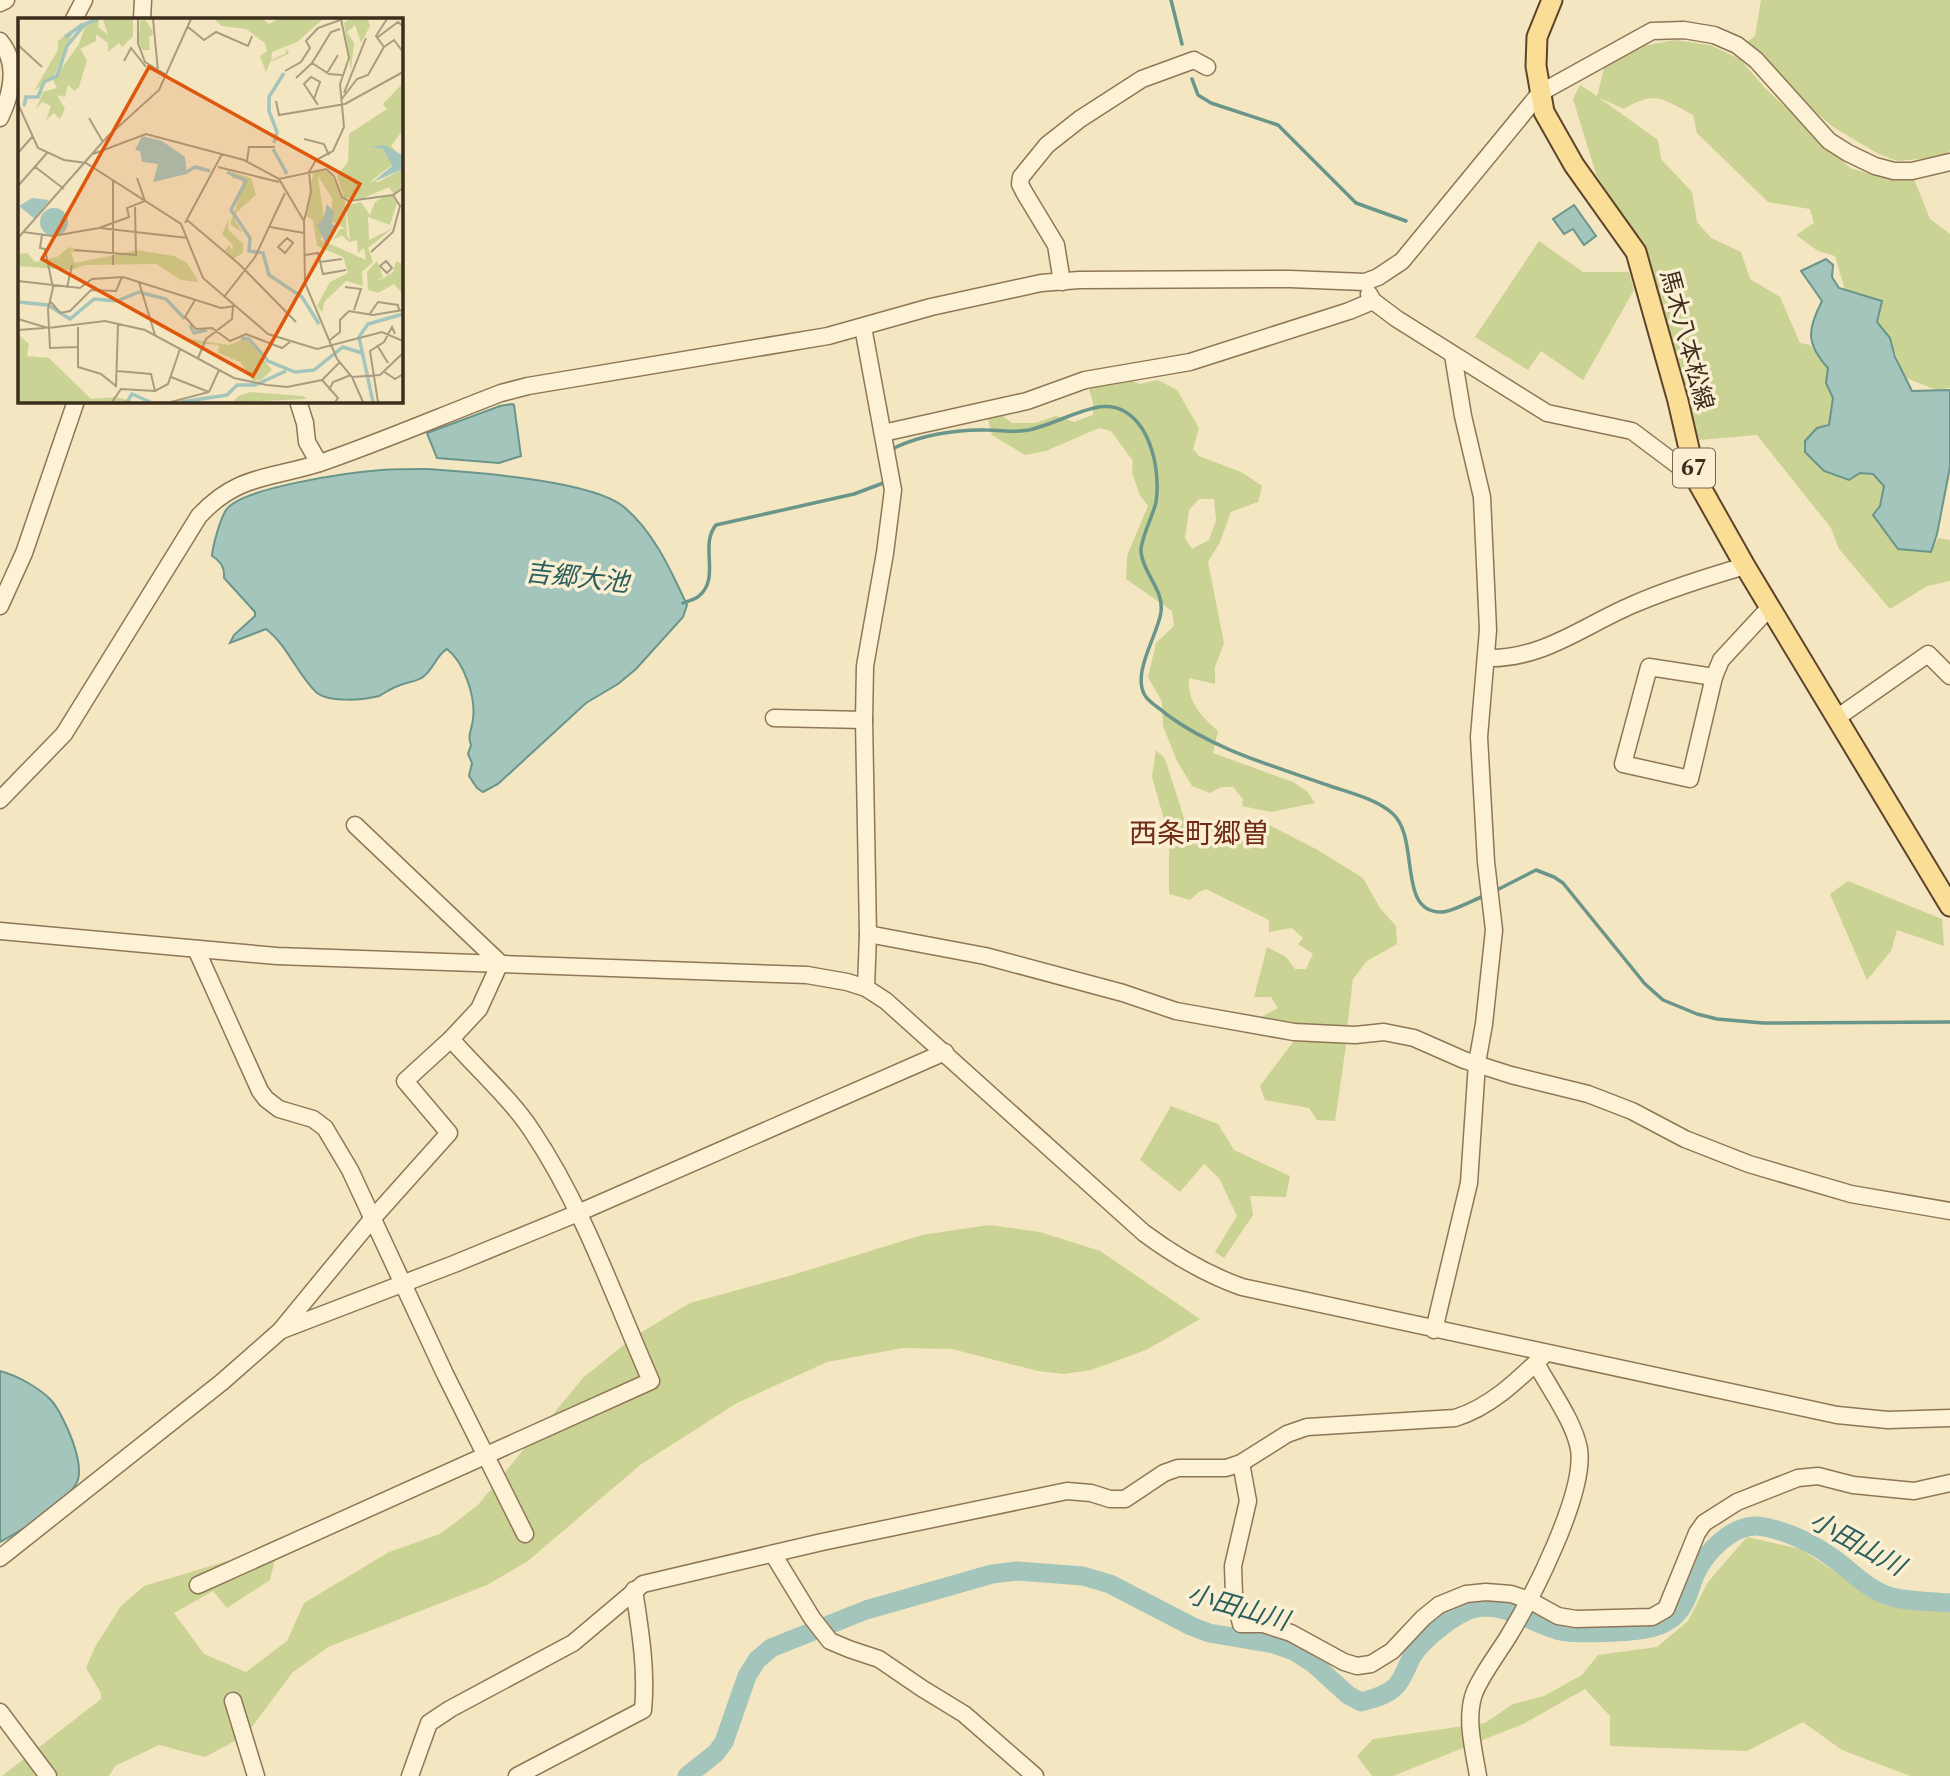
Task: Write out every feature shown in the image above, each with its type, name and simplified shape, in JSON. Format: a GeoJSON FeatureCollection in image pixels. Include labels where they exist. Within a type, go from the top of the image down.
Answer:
{"type":"FeatureCollection","features":[{"type":"Feature","properties":{"kind":"main road","name":"馬木八本松線"},"geometry":{"type":"LineString","coordinates":[[1552,0],[1537,37],[1535,66],[1544,112],[1574,165],[1636,252],[1678,401],[1696,479],[1745,566],[1950,906]]}},
{"type":"Feature","properties":{"kind":"street"},"geometry":{"type":"LineString","coordinates":[[0,3],[6,0]]}},
{"type":"Feature","properties":{"kind":"street"},"geometry":{"type":"LineString","coordinates":[[75,18],[84,0]]}},
{"type":"Feature","properties":{"kind":"street"},"geometry":{"type":"LineString","coordinates":[[142,18],[143,0]]}},
{"type":"Feature","properties":{"kind":"street"},"geometry":{"type":"LineString","coordinates":[[0,800],[64,734],[199,516],[211,502],[243,483],[318,463],[501,393],[528,386],[792,343],[863,327],[975,296],[1062,282],[1290,279],[1365,282],[1402,261],[1540,93],[1652,31],[1684,30],[1714,35],[1745,50],[1829,141],[1875,166],[1894,171],[1925,170],[1950,162]]}},
{"type":"Feature","properties":{"kind":"street"},"geometry":{"type":"LineString","coordinates":[[0,118],[12,85],[9,46]]}},
{"type":"Feature","properties":{"kind":"street"},"geometry":{"type":"LineString","coordinates":[[1062,282],[1056,245],[1024,192],[1020,184],[1021,177],[1047,145],[1120,92],[1142,79],[1194,60],[1207,67]]}},
{"type":"Feature","properties":{"kind":"street"},"geometry":{"type":"LineString","coordinates":[[1365,282],[1373,301],[1397,319],[1547,413],[1632,431],[1696,479]]}},
{"type":"Feature","properties":{"kind":"street"},"geometry":{"type":"LineString","coordinates":[[883,433],[1027,401],[1085,380],[1189,362],[1349,312],[1373,301]]}},
{"type":"Feature","properties":{"kind":"street"},"geometry":{"type":"LineString","coordinates":[[863,327],[892,490],[885,553],[865,666],[868,933],[866,988]]}},
{"type":"Feature","properties":{"kind":"street"},"geometry":{"type":"LineString","coordinates":[[1434,1330],[1469,1182],[1477,1063],[1494,929],[1488,880],[1479,737],[1488,630],[1482,497],[1462,416],[1453,355]]}},
{"type":"Feature","properties":{"kind":"street"},"geometry":{"type":"LineString","coordinates":[[0,606],[24,552],[76,402]]}},
{"type":"Feature","properties":{"kind":"street"},"geometry":{"type":"LineString","coordinates":[[298,402],[305,423],[306,442],[318,463]]}},
{"type":"Feature","properties":{"kind":"street"},"geometry":{"type":"LineString","coordinates":[[1486,658],[1504,658],[1563,641],[1629,606],[1745,566]]}},
{"type":"Feature","properties":{"kind":"street"},"geometry":{"type":"LineString","coordinates":[[1714,677],[1649,667],[1623,764],[1690,779],[1714,677],[1721,660],[1770,607]]}},
{"type":"Feature","properties":{"kind":"street"},"geometry":{"type":"LineString","coordinates":[[1838,717],[1928,653],[1950,676]]}},
{"type":"Feature","properties":{"kind":"street"},"geometry":{"type":"LineString","coordinates":[[775,718],[864,720]]}},
{"type":"Feature","properties":{"kind":"street"},"geometry":{"type":"LineString","coordinates":[[355,825],[500,963]]}},
{"type":"Feature","properties":{"kind":"street"},"geometry":{"type":"LineString","coordinates":[[0,931],[277,956],[807,975],[847,982],[866,988],[886,1000],[1144,1233],[1175,1256],[1216,1278],[1242,1287],[1434,1330],[1541,1358],[1837,1415],[1888,1420],[1950,1418]]}},
{"type":"Feature","properties":{"kind":"street"},"geometry":{"type":"LineString","coordinates":[[868,933],[985,956],[1123,993],[1176,1011],[1294,1032],[1355,1035],[1384,1032],[1414,1038],[1511,1075],[1588,1094],[1632,1111],[1685,1139],[1749,1164],[1851,1194],[1950,1211]]}},
{"type":"Feature","properties":{"kind":"street"},"geometry":{"type":"LineString","coordinates":[[196,949],[260,1091],[279,1109],[313,1119],[326,1128],[350,1170],[484,1455],[525,1534]]}},
{"type":"Feature","properties":{"kind":"street"},"geometry":{"type":"LineString","coordinates":[[0,1558],[222,1382],[280,1331],[373,1218],[449,1133],[405,1081],[451,1040],[478,1009],[500,963]]}},
{"type":"Feature","properties":{"kind":"street"},"geometry":{"type":"LineString","coordinates":[[198,1585],[651,1381],[578,1213],[554,1165],[530,1127],[451,1040]]}},
{"type":"Feature","properties":{"kind":"street"},"geometry":{"type":"LineString","coordinates":[[280,1331],[578,1213],[944,1052]]}},
{"type":"Feature","properties":{"kind":"street"},"geometry":{"type":"LineString","coordinates":[[410,1776],[429,1723],[573,1643],[643,1584],[1067,1490],[1110,1499],[1125,1499],[1144,1484],[1178,1468],[1226,1468],[1241,1463],[1287,1434],[1307,1427],[1455,1418],[1492,1400],[1541,1358]]}},
{"type":"Feature","properties":{"kind":"street"},"geometry":{"type":"LineString","coordinates":[[1478,1776],[1471,1726],[1473,1694],[1529,1600],[1562,1527],[1575,1486],[1579,1452],[1575,1434],[1541,1358]]}},
{"type":"Feature","properties":{"kind":"street"},"geometry":{"type":"LineString","coordinates":[[1241,1463],[1248,1501],[1233,1566],[1234,1595],[1241,1624],[1263,1624],[1291,1633],[1344,1662],[1357,1666],[1371,1664],[1392,1651],[1439,1605],[1466,1594],[1511,1594],[1529,1600],[1558,1616],[1576,1619],[1652,1617],[1666,1609],[1704,1523],[1737,1502],[1798,1478],[1818,1476],[1886,1489],[1914,1491],[1950,1483]]}},
{"type":"Feature","properties":{"kind":"street"},"geometry":{"type":"LineString","coordinates":[[774,1554],[812,1618],[830,1641],[879,1659],[964,1714],[1035,1776]]}},
{"type":"Feature","properties":{"kind":"street"},"geometry":{"type":"LineString","coordinates":[[517,1776],[643,1710],[645,1695],[640,1627],[634,1590]]}},
{"type":"Feature","properties":{"kind":"street"},"geometry":{"type":"LineString","coordinates":[[233,1701],[256,1776]]}},
{"type":"Feature","properties":{"kind":"street"},"geometry":{"type":"LineString","coordinates":[[0,1712],[48,1776]]}},
{"type":"Feature","properties":{"kind":"green space"},"geometry":{"type":"Polygon","coordinates":[[[1761,0],[1950,0],[1950,151],[1943,157],[1897,161],[1877,153],[1833,127],[1746,43],[1755,36],[1761,0]]]}},
{"type":"Feature","properties":{"kind":"green space"},"geometry":{"type":"Polygon","coordinates":[[[1675,40],[1710,45],[1740,59],[1765,88],[1850,168],[1880,177],[1914,179],[1930,219],[1950,234],[1950,388],[1936,390],[1904,377],[1890,338],[1877,322],[1881,301],[1845,290],[1835,256],[1818,251],[1796,235],[1814,223],[1810,209],[1768,202],[1697,133],[1693,115],[1659,99],[1644,100],[1624,109],[1598,97],[1658,140],[1661,159],[1692,192],[1697,222],[1711,238],[1741,252],[1750,279],[1780,297],[1800,343],[1810,345],[1828,368],[1826,383],[1833,398],[1829,425],[1817,428],[1805,440],[1805,452],[1860,473],[1873,473],[1884,486],[1880,506],[1873,515],[1898,549],[1931,551],[1938,538],[1950,540],[1950,581],[1927,586],[1890,609],[1839,549],[1831,528],[1757,435],[1699,440],[1647,258],[1596,174],[1573,99],[1580,85],[1597,96],[1605,65],[1643,46],[1675,40]]]}},
{"type":"Feature","properties":{"kind":"green space"},"geometry":{"type":"Polygon","coordinates":[[[1539,241],[1583,272],[1629,272],[1634,290],[1583,380],[1541,351],[1528,370],[1475,337],[1539,241]]]}},
{"type":"Feature","properties":{"kind":"green space"},"geometry":{"type":"Polygon","coordinates":[[[1125,377],[1139,384],[1158,380],[1177,390],[1199,428],[1193,449],[1199,456],[1243,473],[1262,486],[1258,502],[1231,512],[1220,542],[1208,562],[1224,643],[1215,667],[1215,684],[1189,678],[1190,694],[1196,708],[1218,731],[1213,753],[1293,782],[1307,791],[1315,803],[1271,812],[1242,806],[1243,799],[1233,787],[1221,787],[1210,793],[1192,786],[1177,761],[1163,726],[1162,702],[1148,677],[1156,643],[1174,626],[1172,611],[1126,579],[1127,556],[1148,506],[1140,495],[1132,473],[1133,461],[1111,431],[1099,428],[1046,451],[1025,455],[992,435],[988,420],[999,413],[1012,423],[1035,423],[1056,416],[1074,422],[1093,415],[1093,402],[1088,386],[1125,377]],[[1199,499],[1189,510],[1185,538],[1192,549],[1209,540],[1216,520],[1214,499],[1199,499]]]}},
{"type":"Feature","properties":{"kind":"green space"},"geometry":{"type":"Polygon","coordinates":[[[1156,750],[1165,759],[1186,824],[1199,834],[1215,824],[1263,822],[1316,849],[1363,878],[1380,908],[1396,926],[1397,944],[1367,961],[1353,979],[1347,1029],[1292,1026],[1259,1018],[1278,1008],[1271,997],[1254,997],[1267,947],[1286,957],[1295,969],[1306,969],[1313,954],[1298,944],[1303,938],[1292,928],[1269,932],[1269,920],[1206,889],[1190,900],[1169,894],[1169,837],[1152,777],[1156,750]]]}},
{"type":"Feature","properties":{"kind":"green space"},"geometry":{"type":"Polygon","coordinates":[[[1848,881],[1942,919],[1944,946],[1897,930],[1891,951],[1867,980],[1830,894],[1848,881]]]}},
{"type":"Feature","properties":{"kind":"green space"},"geometry":{"type":"Polygon","coordinates":[[[1296,1038],[1347,1039],[1335,1121],[1317,1120],[1309,1108],[1265,1100],[1260,1086],[1296,1038]]]}},
{"type":"Feature","properties":{"kind":"green space"},"geometry":{"type":"Polygon","coordinates":[[[1171,1106],[1218,1124],[1234,1150],[1290,1176],[1286,1197],[1250,1196],[1253,1215],[1224,1258],[1215,1252],[1237,1216],[1219,1178],[1204,1164],[1180,1192],[1140,1160],[1171,1106]]]}},
{"type":"Feature","properties":{"kind":"green space"},"geometry":{"type":"Polygon","coordinates":[[[989,1225],[1040,1232],[1100,1251],[1200,1319],[1146,1350],[1091,1370],[1064,1374],[1038,1371],[952,1349],[903,1348],[827,1362],[737,1403],[640,1465],[528,1561],[487,1585],[328,1647],[292,1673],[246,1735],[205,1757],[159,1745],[115,1766],[109,1776],[2,1776],[101,1699],[101,1693],[86,1668],[95,1647],[121,1606],[144,1586],[241,1557],[275,1559],[270,1580],[227,1608],[213,1591],[174,1613],[204,1654],[246,1672],[287,1641],[304,1603],[389,1552],[440,1534],[477,1506],[583,1378],[632,1338],[690,1303],[922,1235],[989,1225]]]}},
{"type":"Feature","properties":{"kind":"green space"},"geometry":{"type":"Polygon","coordinates":[[[1747,1537],[1800,1549],[1874,1597],[1950,1612],[1950,1776],[1910,1776],[1842,1750],[1803,1722],[1747,1751],[1610,1746],[1610,1716],[1585,1689],[1523,1724],[1393,1776],[1372,1776],[1357,1756],[1373,1739],[1485,1723],[1513,1704],[1544,1696],[1582,1675],[1598,1655],[1657,1647],[1688,1621],[1708,1582],[1747,1537]]]}},
{"type":"Feature","properties":{"kind":"water"},"geometry":{"type":"Polygon","coordinates":[[[1574,205],[1596,236],[1584,245],[1573,229],[1564,234],[1553,219],[1574,205]]]}},
{"type":"Feature","properties":{"kind":"water"},"geometry":{"type":"Polygon","coordinates":[[[1826,259],[1833,265],[1832,277],[1839,288],[1882,301],[1877,322],[1890,338],[1895,357],[1912,391],[1950,390],[1950,467],[1931,552],[1898,549],[1873,515],[1880,506],[1884,486],[1873,474],[1860,473],[1849,480],[1824,471],[1805,452],[1805,441],[1817,428],[1829,425],[1833,398],[1826,383],[1828,368],[1812,344],[1811,336],[1822,301],[1801,271],[1826,259]]]}},
{"type":"Feature","properties":{"kind":"water"},"geometry":{"type":"Polygon","coordinates":[[[512,404],[521,456],[499,463],[437,458],[427,433],[512,404]]]}},
{"type":"Feature","properties":{"kind":"water","name":"吉郷大池"},"geometry":{"type":"Polygon","coordinates":[[[426,469],[530,479],[586,490],[608,498],[624,507],[644,528],[661,553],[687,605],[683,617],[636,669],[618,684],[586,703],[498,784],[483,792],[469,776],[472,763],[468,754],[473,710],[471,691],[459,662],[447,649],[423,677],[379,696],[346,700],[329,698],[309,685],[280,643],[266,629],[230,643],[234,635],[255,616],[255,612],[224,578],[222,565],[212,556],[217,532],[226,510],[253,494],[299,482],[348,474],[426,469]]]}},
{"type":"Feature","properties":{"kind":"water"},"geometry":{"type":"Polygon","coordinates":[[[0,1371],[27,1382],[51,1400],[72,1441],[79,1465],[79,1476],[69,1494],[52,1510],[0,1542],[0,1371]]]}},
{"type":"Feature","properties":{"kind":"waterway"},"geometry":{"type":"LineString","coordinates":[[1171,0],[1182,44]]}},
{"type":"Feature","properties":{"kind":"waterway"},"geometry":{"type":"LineString","coordinates":[[1192,79],[1198,95],[1211,103],[1278,125],[1356,203],[1406,221]]}},
{"type":"Feature","properties":{"kind":"waterway"},"geometry":{"type":"LineString","coordinates":[[893,453],[894,448],[905,443],[939,434],[975,430],[1029,430],[1094,408],[1112,407],[1126,412],[1138,422],[1146,436],[1156,470],[1156,502],[1142,541],[1141,552],[1161,604],[1159,621],[1146,655],[1141,678],[1146,697],[1166,714],[1204,738],[1386,808],[1401,824],[1414,888],[1419,900],[1428,909],[1442,912],[1486,895]]}},
{"type":"Feature","properties":{"kind":"waterway"},"geometry":{"type":"LineString","coordinates":[[683,603],[698,597],[709,580],[709,542],[716,525],[854,494],[886,482]]}},
{"type":"Feature","properties":{"kind":"waterway"},"geometry":{"type":"LineString","coordinates":[[1493,892],[1536,870],[1554,877],[1563,883],[1645,984],[1663,1000],[1697,1014],[1717,1019],[1763,1023],[1950,1022]]}},
{"type":"Feature","properties":{"kind":"waterway","name":"小田山川"},"geometry":{"type":"LineString","coordinates":[[687,1776],[716,1753],[724,1742],[747,1676],[757,1660],[771,1648],[866,1610],[992,1574],[1017,1571],[1083,1576],[1110,1584],[1209,1633],[1274,1644],[1294,1651],[1314,1664],[1348,1695],[1361,1702],[1378,1697],[1398,1684],[1413,1655],[1425,1641],[1468,1610],[1497,1608],[1565,1632],[1622,1632],[1661,1625],[1681,1609],[1696,1573],[1713,1549],[1729,1535],[1748,1527],[1775,1530],[1805,1541],[1883,1594],[1906,1600],[1950,1603]]}},
{"type":"Feature","properties":{"kind":"district","name":"西条町郷曽"},"geometry":{"type":"Point","coordinates":[1199,834]}}]}
